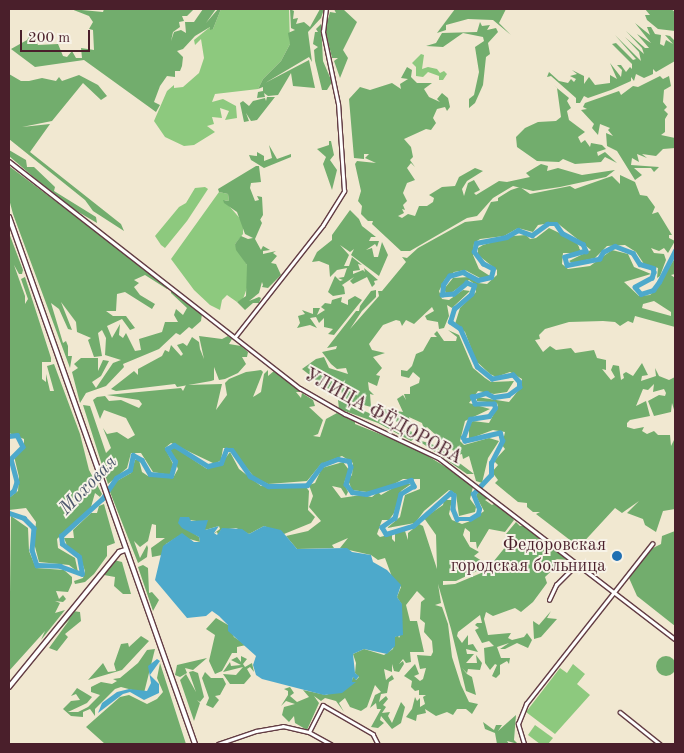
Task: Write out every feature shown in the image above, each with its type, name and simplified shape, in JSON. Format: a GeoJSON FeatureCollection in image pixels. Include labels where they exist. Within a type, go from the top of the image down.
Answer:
{"type":"FeatureCollection","features":[{"type":"Feature","properties":{"kind":"main road"},"geometry":{"type":"LineString","coordinates":[[9,217],[195,744]]}},
{"type":"Feature","properties":{"kind":"main road"},"geometry":{"type":"LineString","coordinates":[[9,687],[93,582],[119,552],[125,550]]}},
{"type":"Feature","properties":{"kind":"street"},"geometry":{"type":"LineString","coordinates":[[235,337],[323,225],[344,191],[338,104],[323,32],[326,9]]}},
{"type":"Feature","properties":{"kind":"street","name":"УЛИЦА ФЁДОРОВА"},"geometry":{"type":"LineString","coordinates":[[9,161],[321,402],[432,453],[675,639]]}},
{"type":"Feature","properties":{"kind":"street"},"geometry":{"type":"LineString","coordinates":[[524,744],[518,724],[526,704],[652,544]]}},
{"type":"Feature","properties":{"kind":"street"},"geometry":{"type":"LineString","coordinates":[[549,600],[556,585],[578,563]]}},
{"type":"Feature","properties":{"kind":"street"},"geometry":{"type":"LineString","coordinates":[[310,732],[323,705],[373,734],[378,744]]}},
{"type":"Feature","properties":{"kind":"street"},"geometry":{"type":"LineString","coordinates":[[620,712],[660,744]]}},
{"type":"Feature","properties":{"kind":"street"},"geometry":{"type":"LineString","coordinates":[[218,744],[272,727],[290,726],[310,732],[331,744]]}},
{"type":"Feature","properties":{"kind":"green space"},"geometry":{"type":"Polygon","coordinates":[[[71,9],[103,12],[104,9],[194,9],[187,16],[182,16],[184,21],[179,22],[180,27],[173,32],[171,41],[174,32],[181,30],[186,33],[185,22],[194,22],[203,9],[216,9],[206,23],[218,9],[221,9],[213,29],[210,30],[210,27],[195,36],[183,49],[177,51],[183,57],[182,66],[180,71],[175,71],[175,77],[167,76],[160,86],[154,102],[160,105],[156,112],[84,60],[35,67],[11,49],[27,40],[31,33],[38,45],[58,44],[63,56],[67,57],[72,51],[76,58],[82,58],[81,48],[94,50],[93,30],[89,29],[93,22],[89,16],[71,9]]]}},
{"type":"Feature","properties":{"kind":"green space"},"geometry":{"type":"Polygon","coordinates":[[[221,9],[289,9],[290,44],[281,61],[263,79],[258,89],[215,94],[212,102],[223,99],[236,106],[237,118],[225,120],[229,111],[220,108],[222,118],[212,117],[214,124],[207,126],[215,132],[194,145],[184,146],[165,137],[154,121],[167,91],[174,85],[174,88],[183,87],[199,73],[204,58],[201,39],[195,45],[194,40],[210,27],[213,29],[221,9]]]}},
{"type":"Feature","properties":{"kind":"green space"},"geometry":{"type":"Polygon","coordinates":[[[290,9],[294,11],[293,19],[298,18],[296,24],[304,22],[310,27],[320,9],[324,9],[321,18],[308,32],[312,62],[309,57],[265,83],[309,60],[315,88],[293,86],[291,73],[278,95],[268,96],[264,93],[265,97],[257,98],[258,92],[263,91],[263,87],[258,89],[263,79],[281,61],[290,44],[288,33],[295,30],[291,28],[290,9]]]}},
{"type":"Feature","properties":{"kind":"green space"},"geometry":{"type":"Polygon","coordinates":[[[334,9],[343,9],[357,22],[343,50],[348,58],[340,78],[334,61],[338,58],[332,58],[325,29],[326,17],[328,19],[330,12],[336,13],[334,9]]]}},
{"type":"Feature","properties":{"kind":"green space"},"geometry":{"type":"Polygon","coordinates":[[[455,9],[506,9],[499,23],[511,35],[493,20],[468,19],[446,25],[446,30],[437,33],[455,9]]]}},
{"type":"Feature","properties":{"kind":"green space"},"geometry":{"type":"Polygon","coordinates":[[[645,9],[671,9],[675,12],[675,31],[658,29],[647,20],[645,15],[650,15],[645,9]]]}},
{"type":"Feature","properties":{"kind":"green space"},"geometry":{"type":"Polygon","coordinates":[[[480,22],[482,26],[490,25],[487,30],[496,28],[498,32],[488,43],[490,54],[486,57],[483,85],[475,103],[469,108],[469,99],[474,95],[479,72],[475,47],[484,41],[483,37],[463,33],[443,47],[426,46],[436,43],[442,33],[477,32],[480,22]]]}},
{"type":"Feature","properties":{"kind":"green space"},"geometry":{"type":"Polygon","coordinates":[[[635,23],[650,35],[647,27],[651,27],[655,34],[661,35],[660,44],[664,46],[666,40],[673,44],[665,35],[670,36],[675,41],[675,61],[656,72],[653,69],[653,74],[644,78],[636,74],[634,81],[631,77],[631,81],[611,90],[588,98],[584,96],[580,103],[576,103],[576,98],[551,76],[547,77],[549,72],[559,81],[568,83],[571,79],[574,82],[576,79],[570,76],[577,74],[572,70],[584,76],[584,84],[589,77],[595,85],[610,83],[610,75],[617,79],[610,63],[621,77],[622,70],[617,65],[621,65],[626,72],[630,67],[632,69],[632,64],[612,44],[616,43],[633,60],[636,59],[615,35],[641,61],[639,52],[625,37],[644,54],[642,48],[626,31],[645,48],[649,48],[637,34],[651,43],[635,23]]]}},
{"type":"Feature","properties":{"kind":"green space"},"geometry":{"type":"Polygon","coordinates":[[[321,24],[323,61],[332,82],[327,90],[322,90],[315,61],[314,50],[318,47],[313,44],[315,32],[318,32],[316,29],[321,24]]]}},
{"type":"Feature","properties":{"kind":"green space"},"geometry":{"type":"Polygon","coordinates":[[[421,54],[424,55],[422,69],[428,67],[437,69],[440,73],[444,71],[447,74],[443,80],[439,80],[439,76],[428,72],[423,77],[416,76],[416,67],[412,63],[421,54]]]}},
{"type":"Feature","properties":{"kind":"green space"},"geometry":{"type":"Polygon","coordinates":[[[407,67],[412,70],[411,77],[417,83],[432,83],[424,89],[429,97],[440,102],[437,99],[442,93],[448,98],[450,107],[447,111],[445,107],[437,109],[433,118],[436,123],[431,130],[426,129],[404,139],[411,147],[413,157],[410,160],[415,167],[411,163],[407,168],[415,180],[407,183],[403,193],[407,201],[403,205],[405,210],[402,209],[404,213],[398,216],[402,218],[408,214],[415,216],[419,206],[427,206],[433,202],[434,198],[429,195],[442,187],[455,186],[459,177],[475,168],[483,171],[467,181],[462,189],[464,196],[468,183],[474,180],[480,190],[474,193],[476,195],[499,181],[507,182],[530,177],[526,173],[541,164],[548,166],[547,171],[558,168],[582,175],[615,170],[606,177],[560,187],[533,191],[513,186],[493,198],[477,216],[467,218],[410,251],[401,251],[372,224],[373,221],[368,221],[361,214],[362,206],[358,201],[361,191],[355,164],[357,161],[376,163],[365,158],[369,154],[364,154],[364,159],[354,158],[349,99],[360,87],[370,90],[392,83],[401,89],[400,84],[408,79],[401,78],[407,67]]]}},
{"type":"Feature","properties":{"kind":"green space"},"geometry":{"type":"Polygon","coordinates":[[[9,74],[21,81],[42,78],[56,81],[59,77],[62,81],[79,75],[98,85],[107,96],[101,100],[83,83],[52,121],[22,127],[50,124],[30,152],[121,224],[124,231],[93,211],[85,200],[9,139],[9,74]]]}},
{"type":"Feature","properties":{"kind":"green space"},"geometry":{"type":"Polygon","coordinates":[[[660,76],[663,79],[669,76],[671,86],[664,90],[663,102],[667,107],[664,110],[668,114],[665,119],[665,132],[661,135],[675,138],[675,148],[663,149],[656,156],[642,154],[647,158],[637,154],[639,162],[632,158],[631,165],[659,167],[654,172],[651,168],[634,168],[642,175],[635,180],[617,151],[607,146],[606,133],[613,136],[608,130],[610,128],[600,124],[598,135],[592,128],[594,124],[581,110],[587,109],[583,107],[585,103],[619,91],[621,95],[633,86],[638,87],[660,76]]]}},
{"type":"Feature","properties":{"kind":"green space"},"geometry":{"type":"Polygon","coordinates":[[[557,88],[569,98],[567,101],[571,108],[567,111],[569,120],[585,132],[578,137],[581,143],[585,140],[590,147],[591,143],[602,145],[606,149],[597,152],[598,156],[605,152],[617,163],[605,157],[601,162],[575,164],[563,159],[559,162],[537,161],[517,147],[516,137],[525,128],[538,122],[556,121],[561,117],[557,88]]]}},
{"type":"Feature","properties":{"kind":"green space"},"geometry":{"type":"Polygon","coordinates":[[[267,97],[275,97],[257,120],[251,121],[246,113],[249,121],[244,122],[240,103],[243,101],[249,106],[253,101],[265,98],[266,101],[267,97]]]}},
{"type":"Feature","properties":{"kind":"green space"},"geometry":{"type":"Polygon","coordinates":[[[329,141],[331,141],[334,155],[330,160],[337,170],[332,190],[323,164],[326,157],[317,149],[329,145],[329,141]]]}},
{"type":"Feature","properties":{"kind":"green space"},"geometry":{"type":"Polygon","coordinates":[[[269,145],[277,159],[291,154],[291,157],[264,168],[251,160],[249,155],[257,156],[257,152],[264,156],[264,161],[272,158],[269,145]]]}},
{"type":"Feature","properties":{"kind":"green space"},"geometry":{"type":"Polygon","coordinates":[[[9,150],[26,160],[27,167],[34,167],[55,187],[54,191],[96,217],[97,223],[75,210],[37,180],[9,156],[9,150]]]}},
{"type":"Feature","properties":{"kind":"green space"},"geometry":{"type":"Polygon","coordinates":[[[9,166],[169,287],[167,289],[145,275],[134,280],[139,283],[134,287],[140,295],[155,304],[152,309],[125,292],[117,294],[116,311],[106,311],[113,316],[126,316],[135,328],[130,330],[122,319],[107,326],[112,338],[120,324],[119,335],[123,338],[126,333],[135,351],[141,350],[139,339],[162,332],[165,322],[178,322],[174,315],[176,309],[183,315],[187,308],[171,293],[171,290],[202,314],[201,321],[192,329],[189,327],[180,335],[176,333],[159,349],[123,364],[124,367],[106,386],[86,393],[80,403],[72,372],[78,368],[74,364],[81,358],[98,358],[98,371],[103,360],[109,361],[101,376],[92,382],[96,388],[113,363],[121,360],[105,355],[106,338],[102,330],[98,333],[102,356],[94,357],[88,340],[91,338],[77,332],[76,322],[61,302],[72,330],[68,329],[59,309],[51,303],[63,343],[66,341],[68,346],[68,356],[72,356],[70,368],[13,214],[9,199],[9,166]]]}},
{"type":"Feature","properties":{"kind":"green space"},"geometry":{"type":"Polygon","coordinates":[[[259,166],[261,182],[251,183],[250,188],[255,201],[259,200],[257,196],[262,197],[263,215],[260,220],[262,223],[255,239],[261,250],[263,246],[270,250],[263,251],[263,254],[276,251],[273,253],[277,256],[271,263],[276,264],[281,275],[268,288],[262,287],[262,282],[259,293],[249,301],[259,297],[261,298],[259,303],[253,303],[245,310],[237,302],[246,296],[247,265],[236,250],[235,244],[241,236],[248,239],[253,238],[245,234],[237,212],[224,203],[223,200],[229,201],[228,194],[219,192],[218,189],[259,166]]]}},
{"type":"Feature","properties":{"kind":"green space"},"geometry":{"type":"Polygon","coordinates":[[[620,175],[635,182],[640,195],[647,196],[655,207],[652,214],[658,212],[672,235],[669,235],[669,238],[675,241],[668,253],[664,248],[659,251],[651,248],[654,253],[664,254],[666,260],[660,276],[657,278],[658,268],[644,264],[636,252],[625,245],[607,246],[595,258],[572,263],[569,261],[591,250],[556,222],[538,225],[533,232],[518,228],[504,236],[480,239],[474,243],[473,255],[479,269],[490,276],[480,278],[465,270],[454,272],[445,279],[439,291],[442,299],[449,300],[463,290],[470,291],[452,308],[447,305],[449,316],[444,328],[439,329],[438,322],[427,320],[425,316],[434,311],[432,307],[414,324],[406,320],[402,326],[400,321],[396,320],[383,325],[369,344],[372,350],[385,353],[373,357],[382,368],[376,375],[380,376],[377,386],[368,382],[369,390],[374,395],[370,394],[371,407],[343,397],[341,390],[330,391],[302,369],[316,359],[324,357],[329,368],[348,374],[346,368],[337,369],[331,364],[322,352],[336,349],[337,346],[327,348],[356,311],[359,311],[360,306],[371,291],[376,290],[376,297],[362,311],[350,329],[379,296],[378,291],[382,291],[406,262],[402,257],[407,258],[418,248],[465,222],[482,220],[491,202],[498,201],[498,198],[520,187],[530,194],[570,186],[575,189],[612,176],[620,184],[620,175]]]}},
{"type":"Feature","properties":{"kind":"green space"},"geometry":{"type":"Polygon","coordinates":[[[205,187],[208,189],[187,221],[165,248],[155,236],[179,207],[186,203],[195,188],[205,187]]]}},
{"type":"Feature","properties":{"kind":"green space"},"geometry":{"type":"Polygon","coordinates":[[[219,192],[228,194],[229,201],[224,200],[243,222],[243,234],[235,244],[247,265],[248,285],[243,299],[237,302],[227,295],[222,300],[220,310],[210,305],[194,290],[171,259],[219,192]]]}},
{"type":"Feature","properties":{"kind":"green space"},"geometry":{"type":"Polygon","coordinates":[[[350,210],[359,219],[362,226],[376,237],[371,237],[369,241],[379,241],[377,247],[375,244],[366,250],[372,248],[374,257],[378,257],[382,242],[388,255],[379,276],[351,255],[354,249],[350,252],[340,245],[349,255],[344,266],[349,266],[352,257],[362,265],[358,264],[360,270],[353,271],[353,274],[363,270],[365,272],[364,268],[378,280],[374,281],[375,284],[372,287],[367,277],[353,284],[350,281],[354,277],[342,285],[345,294],[333,296],[328,292],[335,276],[340,281],[343,280],[338,278],[344,277],[347,268],[337,270],[330,277],[329,265],[319,261],[312,262],[317,252],[332,240],[332,235],[350,210]]]}},
{"type":"Feature","properties":{"kind":"green space"},"geometry":{"type":"Polygon","coordinates":[[[549,228],[576,241],[580,251],[563,253],[562,264],[568,269],[590,266],[612,250],[628,254],[634,267],[651,274],[624,282],[639,296],[650,295],[655,290],[675,258],[675,274],[671,275],[675,278],[675,327],[635,316],[633,323],[628,321],[620,326],[615,322],[603,321],[569,322],[545,329],[539,335],[540,339],[535,340],[543,352],[550,346],[556,350],[571,348],[575,353],[594,350],[597,358],[606,360],[606,370],[602,369],[611,380],[615,377],[611,370],[613,365],[619,366],[621,380],[626,372],[633,376],[642,363],[648,375],[642,376],[641,381],[656,376],[655,368],[659,376],[669,380],[675,377],[675,413],[672,403],[671,412],[654,416],[648,401],[659,395],[665,396],[666,393],[664,389],[653,392],[654,384],[648,390],[643,389],[636,406],[646,401],[650,416],[630,420],[627,423],[627,427],[634,429],[644,427],[642,431],[647,434],[654,431],[658,435],[670,435],[671,446],[675,438],[675,509],[663,511],[656,532],[645,525],[643,519],[627,513],[639,501],[622,513],[615,508],[579,547],[536,514],[540,512],[533,512],[527,507],[527,503],[518,502],[495,483],[498,480],[492,472],[498,465],[494,461],[505,449],[502,445],[505,432],[493,430],[469,439],[469,424],[473,421],[489,423],[498,406],[497,403],[477,401],[477,397],[509,402],[521,387],[522,379],[510,372],[496,377],[490,374],[476,361],[465,332],[455,324],[460,308],[476,292],[476,285],[469,280],[451,293],[446,293],[444,289],[453,278],[469,277],[478,283],[487,284],[497,275],[497,270],[478,255],[478,248],[483,245],[513,236],[526,235],[530,239],[536,238],[549,228]],[[654,301],[643,304],[642,308],[671,316],[671,312],[654,301]]]}},
{"type":"Feature","properties":{"kind":"green space"},"geometry":{"type":"Polygon","coordinates":[[[9,233],[23,270],[22,274],[19,274],[14,265],[25,296],[25,304],[28,299],[21,279],[25,277],[51,358],[51,362],[42,362],[42,379],[46,382],[46,374],[50,391],[54,391],[47,366],[54,364],[80,434],[89,470],[102,494],[100,497],[95,493],[91,507],[57,539],[58,548],[75,558],[78,572],[69,565],[39,562],[34,543],[36,522],[26,508],[9,510],[9,498],[18,491],[19,477],[14,456],[24,449],[24,439],[9,433],[9,233]]]}},
{"type":"Feature","properties":{"kind":"green space"},"geometry":{"type":"Polygon","coordinates":[[[355,296],[362,300],[334,335],[328,334],[333,329],[324,327],[324,318],[319,323],[316,317],[310,318],[317,328],[310,325],[297,328],[300,323],[298,316],[305,314],[302,310],[313,314],[313,308],[320,308],[317,315],[325,310],[321,307],[325,303],[331,304],[332,300],[342,297],[341,302],[348,305],[348,300],[355,296]]]}},
{"type":"Feature","properties":{"kind":"green space"},"geometry":{"type":"Polygon","coordinates":[[[448,330],[459,335],[473,368],[485,378],[491,382],[514,381],[507,392],[494,394],[478,391],[469,403],[490,409],[465,421],[460,441],[464,445],[489,438],[499,441],[488,458],[482,483],[476,481],[469,456],[463,459],[462,454],[458,455],[427,427],[424,429],[422,423],[409,417],[411,424],[394,421],[377,408],[403,412],[397,399],[403,395],[406,400],[404,394],[410,394],[410,387],[419,383],[420,378],[413,372],[409,378],[401,376],[401,370],[407,371],[412,366],[416,354],[423,351],[431,337],[437,337],[434,334],[437,331],[444,341],[456,341],[457,337],[448,330]]]}},
{"type":"Feature","properties":{"kind":"green space"},"geometry":{"type":"Polygon","coordinates":[[[199,336],[222,339],[228,336],[232,339],[229,344],[241,346],[248,352],[247,357],[242,357],[246,364],[238,373],[225,379],[219,380],[214,367],[214,380],[211,381],[177,387],[175,384],[116,391],[111,389],[134,371],[138,375],[138,369],[162,356],[165,350],[169,352],[171,345],[181,356],[183,354],[177,345],[183,343],[187,346],[192,337],[199,342],[204,359],[199,336]]]}},
{"type":"Feature","properties":{"kind":"green space"},"geometry":{"type":"Polygon","coordinates":[[[261,370],[263,372],[253,397],[261,392],[264,374],[268,370],[268,376],[274,371],[301,392],[296,392],[301,398],[302,393],[313,400],[315,406],[309,407],[323,420],[318,434],[313,436],[320,437],[326,419],[337,413],[355,421],[355,424],[415,448],[470,482],[473,487],[470,499],[476,507],[475,512],[459,516],[456,494],[449,490],[424,511],[415,523],[387,528],[400,517],[405,495],[420,489],[420,479],[403,479],[387,488],[367,492],[352,490],[348,480],[352,475],[353,463],[342,456],[321,464],[307,481],[268,484],[254,477],[231,448],[223,448],[221,460],[215,464],[171,443],[165,448],[173,464],[170,475],[153,472],[141,453],[131,453],[127,468],[108,484],[83,405],[90,406],[106,453],[111,448],[103,428],[107,434],[117,432],[128,439],[135,435],[126,418],[104,410],[100,419],[93,400],[97,397],[105,396],[109,401],[121,400],[139,408],[142,404],[139,400],[107,395],[181,388],[183,391],[186,385],[222,384],[216,410],[227,395],[225,383],[229,379],[246,372],[261,370]]]}},
{"type":"Feature","properties":{"kind":"green space"},"geometry":{"type":"Polygon","coordinates":[[[338,400],[388,421],[393,430],[411,431],[416,439],[437,446],[474,474],[467,474],[419,441],[415,442],[414,439],[411,441],[378,423],[339,409],[338,400]]]}},
{"type":"Feature","properties":{"kind":"green space"},"geometry":{"type":"Polygon","coordinates":[[[174,447],[207,469],[221,464],[230,452],[239,469],[261,486],[306,487],[309,491],[308,510],[315,517],[311,523],[284,534],[264,526],[249,534],[236,528],[221,530],[218,535],[217,532],[213,534],[220,529],[219,526],[205,530],[204,522],[189,520],[181,525],[199,537],[200,542],[179,536],[166,544],[162,555],[152,557],[151,548],[165,538],[156,538],[156,525],[152,524],[148,541],[140,547],[134,541],[140,558],[147,545],[148,548],[147,557],[138,563],[110,492],[115,482],[131,473],[135,460],[139,460],[142,472],[148,476],[173,478],[178,469],[170,449],[174,447]]]}},
{"type":"Feature","properties":{"kind":"green space"},"geometry":{"type":"Polygon","coordinates":[[[343,462],[349,470],[344,483],[348,492],[346,496],[341,488],[332,486],[341,498],[361,495],[372,497],[378,492],[381,495],[400,484],[411,484],[401,491],[394,513],[389,520],[382,520],[377,534],[380,537],[392,534],[392,539],[395,542],[395,533],[405,531],[408,540],[408,533],[419,524],[423,526],[437,569],[436,535],[424,518],[443,505],[444,500],[452,500],[449,514],[452,520],[462,524],[473,520],[484,511],[476,496],[479,491],[490,498],[485,500],[492,505],[496,503],[510,513],[514,520],[505,532],[489,529],[477,549],[476,542],[470,542],[470,532],[465,528],[463,535],[470,547],[479,552],[474,556],[482,561],[481,569],[456,581],[443,581],[443,585],[455,584],[486,571],[484,566],[489,567],[511,540],[506,534],[516,522],[520,526],[525,525],[549,547],[570,560],[555,559],[561,562],[545,577],[547,583],[533,602],[521,612],[515,608],[493,616],[486,612],[484,619],[488,635],[511,633],[508,638],[512,640],[524,637],[527,633],[532,640],[528,648],[517,643],[505,649],[500,649],[509,643],[497,647],[501,658],[510,658],[509,664],[507,661],[500,665],[500,674],[496,678],[492,676],[497,665],[495,664],[490,670],[485,663],[484,648],[494,646],[489,641],[482,643],[475,630],[479,628],[475,625],[477,623],[482,623],[480,615],[458,632],[457,636],[462,643],[468,635],[468,645],[473,644],[478,652],[466,649],[467,654],[474,654],[466,663],[477,663],[476,655],[482,663],[480,670],[468,669],[467,673],[462,668],[467,674],[472,677],[476,695],[466,691],[438,584],[441,603],[435,605],[442,607],[448,624],[452,657],[461,685],[469,702],[478,704],[472,714],[466,709],[457,709],[453,715],[447,712],[436,716],[425,709],[426,713],[417,715],[416,721],[406,717],[412,709],[415,697],[417,701],[420,698],[420,707],[425,704],[423,697],[426,695],[419,695],[419,690],[415,691],[411,687],[412,681],[404,676],[415,664],[419,674],[414,676],[420,681],[423,679],[426,668],[420,669],[417,655],[431,656],[433,652],[432,641],[424,632],[425,623],[420,619],[421,602],[425,599],[417,591],[406,605],[410,621],[417,621],[424,652],[410,652],[411,662],[406,663],[403,659],[399,664],[403,661],[404,664],[399,672],[394,671],[392,664],[392,672],[384,669],[386,680],[392,675],[394,679],[389,682],[387,693],[381,694],[379,702],[386,696],[388,699],[383,705],[386,707],[382,713],[390,712],[388,716],[392,723],[401,702],[405,707],[401,723],[392,729],[381,716],[380,720],[384,723],[378,728],[371,727],[381,709],[377,709],[376,703],[370,708],[375,695],[381,692],[375,685],[367,707],[361,711],[350,707],[345,698],[339,703],[344,712],[336,701],[325,698],[321,701],[314,696],[319,703],[307,730],[295,723],[294,716],[289,722],[282,715],[284,707],[295,704],[286,701],[281,706],[288,695],[288,691],[284,689],[290,687],[294,693],[290,696],[297,702],[309,697],[303,690],[326,695],[349,686],[354,676],[356,680],[359,677],[355,673],[356,663],[353,654],[364,649],[384,655],[393,649],[395,637],[398,635],[399,638],[402,631],[402,605],[397,597],[401,587],[392,577],[385,558],[378,560],[371,555],[340,548],[348,538],[332,545],[334,548],[297,549],[286,536],[308,531],[321,521],[309,507],[313,496],[309,485],[315,483],[322,468],[343,462]]]}},
{"type":"Feature","properties":{"kind":"green space"},"geometry":{"type":"Polygon","coordinates":[[[104,504],[115,543],[107,546],[107,556],[94,574],[85,582],[75,584],[74,581],[83,578],[85,571],[79,554],[68,548],[64,538],[74,538],[73,530],[91,513],[97,513],[99,506],[104,504]]]}},
{"type":"Feature","properties":{"kind":"green space"},"geometry":{"type":"Polygon","coordinates":[[[11,516],[28,528],[29,551],[36,568],[64,570],[72,577],[72,583],[68,592],[56,591],[59,599],[63,595],[66,599],[63,602],[55,601],[60,603],[55,613],[65,610],[41,640],[45,631],[9,671],[11,516]]]}},
{"type":"Feature","properties":{"kind":"green space"},"geometry":{"type":"Polygon","coordinates":[[[675,531],[675,626],[637,596],[629,578],[649,550],[661,544],[662,536],[675,531]]]}},
{"type":"Feature","properties":{"kind":"green space"},"geometry":{"type":"Polygon","coordinates":[[[114,560],[122,562],[131,594],[123,594],[114,586],[115,577],[104,575],[114,560]]]}},
{"type":"Feature","properties":{"kind":"green space"},"geometry":{"type":"Polygon","coordinates":[[[143,565],[148,568],[149,593],[152,592],[159,600],[153,611],[138,567],[143,565]]]}},
{"type":"Feature","properties":{"kind":"green space"},"geometry":{"type":"Polygon","coordinates":[[[73,611],[80,612],[81,621],[65,634],[68,637],[57,651],[49,648],[70,619],[46,644],[73,611]]]}},
{"type":"Feature","properties":{"kind":"green space"},"geometry":{"type":"Polygon","coordinates":[[[551,611],[547,618],[557,619],[541,637],[534,639],[533,621],[539,625],[551,611]]]}},
{"type":"Feature","properties":{"kind":"green space"},"geometry":{"type":"Polygon","coordinates":[[[216,618],[228,625],[234,637],[246,645],[237,647],[237,653],[232,653],[222,671],[215,674],[209,661],[215,635],[206,629],[216,618]]]}},
{"type":"Feature","properties":{"kind":"green space"},"geometry":{"type":"Polygon","coordinates":[[[141,636],[149,641],[122,670],[88,680],[103,663],[108,672],[116,671],[114,664],[121,644],[128,643],[129,647],[141,636]]]}},
{"type":"Feature","properties":{"kind":"green space"},"geometry":{"type":"Polygon","coordinates":[[[155,649],[144,693],[121,687],[115,689],[95,709],[95,716],[90,709],[83,712],[83,717],[71,716],[63,709],[71,701],[80,700],[76,694],[71,696],[77,688],[92,697],[87,703],[68,712],[78,712],[88,707],[100,695],[91,692],[91,687],[101,682],[112,684],[117,681],[113,679],[120,678],[138,663],[147,650],[155,649]]]}},
{"type":"Feature","properties":{"kind":"green space"},"geometry":{"type":"Polygon","coordinates":[[[241,656],[247,659],[243,664],[245,667],[252,663],[254,672],[250,667],[247,669],[251,676],[244,684],[230,684],[223,674],[236,675],[243,667],[223,672],[230,662],[231,666],[241,665],[231,660],[237,657],[241,662],[241,656]]]}},
{"type":"Feature","properties":{"kind":"green space"},"geometry":{"type":"Polygon","coordinates":[[[666,656],[673,659],[676,666],[673,673],[666,676],[659,673],[656,666],[659,659],[666,656]]]}},
{"type":"Feature","properties":{"kind":"green space"},"geometry":{"type":"Polygon","coordinates":[[[207,658],[193,670],[185,668],[187,673],[180,677],[175,675],[177,665],[207,658]]]}},
{"type":"Feature","properties":{"kind":"green space"},"geometry":{"type":"Polygon","coordinates":[[[160,663],[186,744],[105,744],[86,727],[120,697],[129,695],[147,704],[157,699],[163,692],[157,678],[160,663]]]}},
{"type":"Feature","properties":{"kind":"green space"},"geometry":{"type":"Polygon","coordinates":[[[573,664],[585,674],[577,684],[590,695],[555,734],[526,712],[560,668],[567,673],[573,664]]]}},
{"type":"Feature","properties":{"kind":"green space"},"geometry":{"type":"Polygon","coordinates":[[[189,672],[198,673],[204,697],[200,702],[197,700],[200,703],[194,721],[180,680],[186,674],[196,692],[189,672]]]}},
{"type":"Feature","properties":{"kind":"green space"},"geometry":{"type":"Polygon","coordinates":[[[205,672],[211,678],[223,678],[226,684],[220,695],[215,696],[219,700],[213,708],[206,705],[209,698],[202,678],[205,672]]]}},
{"type":"Feature","properties":{"kind":"green space"},"geometry":{"type":"Polygon","coordinates":[[[516,715],[514,740],[518,744],[507,741],[509,744],[497,744],[495,733],[485,729],[483,722],[494,730],[496,725],[502,725],[498,731],[516,715]]]}},
{"type":"Feature","properties":{"kind":"green space"},"geometry":{"type":"Polygon","coordinates":[[[535,725],[553,738],[548,744],[540,744],[528,735],[535,725]]]}},
{"type":"Feature","properties":{"kind":"water"},"geometry":{"type":"Polygon","coordinates":[[[180,517],[189,517],[191,521],[208,520],[205,530],[219,526],[214,533],[217,535],[222,528],[242,529],[249,534],[264,526],[281,530],[297,549],[347,548],[352,552],[371,555],[373,562],[387,570],[401,585],[397,597],[402,604],[403,635],[395,637],[395,646],[387,654],[364,649],[353,654],[355,673],[359,676],[356,680],[353,677],[352,682],[356,682],[342,693],[324,695],[262,679],[256,675],[253,665],[256,656],[228,631],[228,625],[219,616],[212,611],[206,616],[187,618],[155,580],[163,546],[182,533],[194,542],[200,542],[199,537],[182,528],[178,523],[180,517]]]}},
{"type":"Feature","properties":{"kind":"water"},"geometry":{"type":"Polygon","coordinates":[[[157,659],[160,661],[150,675],[159,684],[159,693],[144,700],[130,692],[123,694],[98,713],[102,703],[117,692],[129,689],[147,691],[151,683],[148,666],[157,659]]]}},
{"type":"Feature","properties":{"kind":"waterway","name":"Моховая"},"geometry":{"type":"LineString","coordinates":[[9,513],[24,518],[34,528],[32,550],[37,565],[60,566],[82,574],[79,557],[62,544],[61,536],[102,499],[116,478],[130,470],[133,455],[142,460],[150,474],[171,476],[175,462],[167,449],[174,445],[208,466],[221,463],[226,450],[232,450],[250,476],[268,486],[307,485],[322,465],[338,459],[349,461],[351,467],[346,484],[352,492],[366,494],[411,480],[414,486],[401,494],[395,518],[382,527],[386,534],[413,526],[450,493],[454,495],[453,509],[457,519],[470,519],[478,514],[479,509],[473,494],[491,475],[491,463],[502,441],[500,433],[465,441],[463,438],[470,419],[489,416],[495,408],[494,404],[475,404],[472,397],[486,393],[494,397],[508,395],[519,387],[519,382],[513,375],[492,379],[477,367],[460,329],[450,322],[454,309],[471,294],[474,286],[467,283],[454,294],[442,295],[443,285],[449,276],[463,272],[478,280],[491,277],[493,269],[483,264],[474,252],[476,243],[506,237],[518,230],[532,235],[547,224],[556,224],[562,233],[583,244],[586,251],[565,257],[567,265],[599,259],[603,252],[615,246],[633,253],[640,264],[653,268],[654,272],[652,278],[635,287],[641,294],[653,290],[675,251]]}},
{"type":"Feature","properties":{"kind":"waterway","name":"Моховая"},"geometry":{"type":"LineString","coordinates":[[9,436],[17,435],[23,447],[11,459],[17,482],[14,491],[9,495]]}},
{"type":"Feature","properties":{"kind":"place","name":"Федоровская городская больница"},"geometry":{"type":"Point","coordinates":[617,556]}}]}
